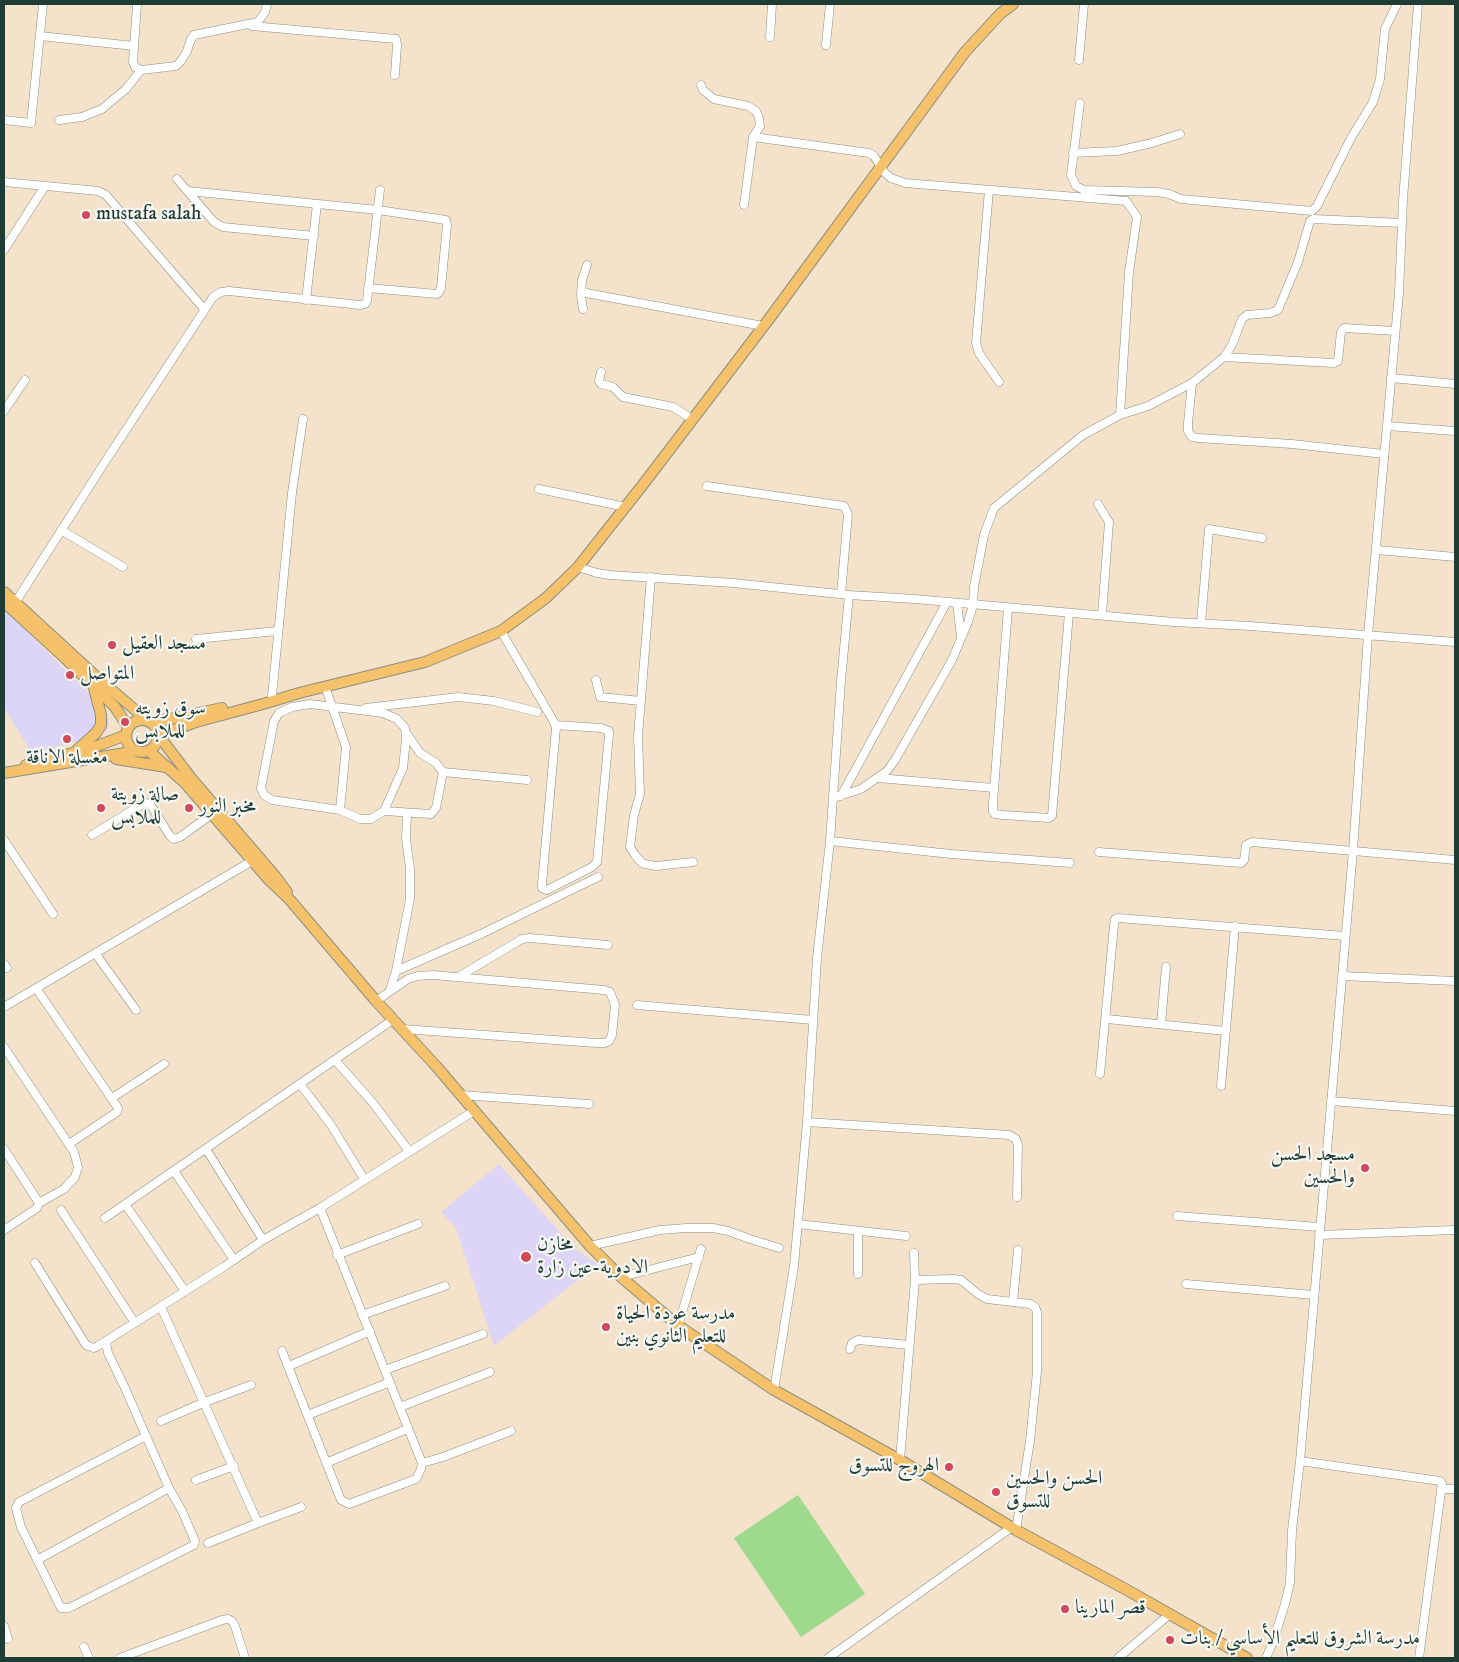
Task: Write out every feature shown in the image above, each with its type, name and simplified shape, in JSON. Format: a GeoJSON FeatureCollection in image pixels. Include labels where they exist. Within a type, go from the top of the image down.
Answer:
{"type":"FeatureCollection","features":[{"type":"Feature","properties":{"kind":"main road"},"geometry":{"type":"LineString","coordinates":[[4,773],[137,751],[149,751],[155,747],[159,736],[196,722],[325,686],[426,662],[501,631],[521,618],[578,568],[763,326],[965,52],[1000,14],[1013,4]]}},
{"type":"Feature","properties":{"kind":"main road"},"geometry":{"type":"LineString","coordinates":[[4,592],[101,681],[157,727],[159,736],[191,778],[275,876],[290,900]]}},
{"type":"Feature","properties":{"kind":"main road"},"geometry":{"type":"LineString","coordinates":[[4,602],[120,713],[127,731],[128,743],[137,751]]}},
{"type":"Feature","properties":{"kind":"main road"},"geometry":{"type":"LineString","coordinates":[[75,752],[101,726],[101,715],[94,687]]}},
{"type":"Feature","properties":{"kind":"main road"},"geometry":{"type":"LineString","coordinates":[[4,773],[109,742],[127,731],[139,720],[149,721],[190,716],[272,696],[299,693]]}},
{"type":"Feature","properties":{"kind":"main road"},"geometry":{"type":"LineString","coordinates":[[149,751],[185,783],[276,888],[290,900],[590,1246],[621,1277],[678,1326],[774,1390],[900,1460],[1014,1529],[1247,1658]]}},
{"type":"Feature","properties":{"kind":"main road"},"geometry":{"type":"LineString","coordinates":[[98,757],[170,768]]}},
{"type":"Feature","properties":{"kind":"street"},"geometry":{"type":"LineString","coordinates":[[4,120],[31,123],[43,4]]}},
{"type":"Feature","properties":{"kind":"street"},"geometry":{"type":"LineString","coordinates":[[137,4],[133,62],[141,70],[176,66],[182,61],[194,35],[211,30],[245,26],[258,22],[266,12],[267,4]]}},
{"type":"Feature","properties":{"kind":"street"},"geometry":{"type":"LineString","coordinates":[[770,37],[772,4]]}},
{"type":"Feature","properties":{"kind":"street"},"geometry":{"type":"LineString","coordinates":[[826,45],[830,4]]}},
{"type":"Feature","properties":{"kind":"street"},"geometry":{"type":"LineString","coordinates":[[1079,60],[1084,4]]}},
{"type":"Feature","properties":{"kind":"street"},"geometry":{"type":"LineString","coordinates":[[1080,103],[1071,175],[1076,186],[1084,190],[1157,192],[1181,199],[1312,211],[1317,206],[1351,138],[1374,102],[1380,79],[1385,29],[1398,4]]}},
{"type":"Feature","properties":{"kind":"street"},"geometry":{"type":"LineString","coordinates":[[1266,1658],[1288,1596],[1292,1530],[1300,1461],[1353,851],[1368,635],[1395,331],[1418,4]]}},
{"type":"Feature","properties":{"kind":"street"},"geometry":{"type":"LineString","coordinates":[[245,26],[396,39],[395,75]]}},
{"type":"Feature","properties":{"kind":"street"},"geometry":{"type":"LineString","coordinates":[[40,36],[134,46]]}},
{"type":"Feature","properties":{"kind":"street"},"geometry":{"type":"LineString","coordinates":[[59,120],[82,117],[102,108],[126,89],[141,70]]}},
{"type":"Feature","properties":{"kind":"street"},"geometry":{"type":"LineString","coordinates":[[701,84],[703,90],[714,99],[748,106],[756,111],[759,118],[760,126],[753,137],[744,205]]}},
{"type":"Feature","properties":{"kind":"street"},"geometry":{"type":"LineString","coordinates":[[1074,153],[1116,151],[1152,143],[1180,134]]}},
{"type":"Feature","properties":{"kind":"street"},"geometry":{"type":"LineString","coordinates":[[753,137],[869,152],[890,178],[905,183],[1124,200],[1127,202],[1137,217],[1129,272],[1120,415]]}},
{"type":"Feature","properties":{"kind":"street"},"geometry":{"type":"LineString","coordinates":[[177,179],[214,222],[223,227],[314,236]]}},
{"type":"Feature","properties":{"kind":"street"},"geometry":{"type":"LineString","coordinates":[[4,182],[98,191],[110,197],[204,308]]}},
{"type":"Feature","properties":{"kind":"street"},"geometry":{"type":"LineString","coordinates":[[4,250],[45,186]]}},
{"type":"Feature","properties":{"kind":"street"},"geometry":{"type":"LineString","coordinates":[[15,603],[190,334],[204,308],[213,297],[221,292],[252,293],[360,306],[365,304],[380,190]]}},
{"type":"Feature","properties":{"kind":"street"},"geometry":{"type":"LineString","coordinates":[[989,190],[976,343],[978,353],[999,382]]}},
{"type":"Feature","properties":{"kind":"street"},"geometry":{"type":"LineString","coordinates":[[188,191],[378,210],[446,220],[441,288],[437,294],[368,288]]}},
{"type":"Feature","properties":{"kind":"street"},"geometry":{"type":"LineString","coordinates":[[306,300],[317,204]]}},
{"type":"Feature","properties":{"kind":"street"},"geometry":{"type":"LineString","coordinates":[[837,797],[861,789],[878,778],[896,760],[952,660],[973,605],[974,587],[984,535],[994,508],[1083,435],[1120,415],[1148,406],[1192,383],[1224,357],[1232,345],[1242,319],[1247,314],[1270,313],[1278,310],[1298,262],[1310,221],[1313,219],[1402,223]]}},
{"type":"Feature","properties":{"kind":"street"},"geometry":{"type":"LineString","coordinates":[[583,309],[582,280],[587,265]]}},
{"type":"Feature","properties":{"kind":"street"},"geometry":{"type":"LineString","coordinates":[[581,292],[763,326]]}},
{"type":"Feature","properties":{"kind":"street"},"geometry":{"type":"LineString","coordinates":[[1224,357],[1334,364],[1338,361],[1341,332],[1344,328],[1395,331]]}},
{"type":"Feature","properties":{"kind":"street"},"geometry":{"type":"LineString","coordinates":[[601,372],[599,382],[613,387],[623,397],[665,405],[679,410],[692,419]]}},
{"type":"Feature","properties":{"kind":"street"},"geometry":{"type":"LineString","coordinates":[[1391,378],[1455,384]]}},
{"type":"Feature","properties":{"kind":"street"},"geometry":{"type":"LineString","coordinates":[[4,410],[25,380]]}},
{"type":"Feature","properties":{"kind":"street"},"geometry":{"type":"LineString","coordinates":[[1192,383],[1188,431],[1192,436],[1384,454]]}},
{"type":"Feature","properties":{"kind":"street"},"geometry":{"type":"LineString","coordinates":[[272,696],[292,493],[303,418]]}},
{"type":"Feature","properties":{"kind":"street"},"geometry":{"type":"LineString","coordinates":[[1387,426],[1455,431]]}},
{"type":"Feature","properties":{"kind":"street"},"geometry":{"type":"LineString","coordinates":[[707,486],[844,506],[848,514],[840,594]]}},
{"type":"Feature","properties":{"kind":"street"},"geometry":{"type":"LineString","coordinates":[[539,489],[626,507]]}},
{"type":"Feature","properties":{"kind":"street"},"geometry":{"type":"LineString","coordinates":[[1098,504],[1110,522],[1102,615]]}},
{"type":"Feature","properties":{"kind":"street"},"geometry":{"type":"LineString","coordinates":[[1201,623],[1209,529],[1262,538]]}},
{"type":"Feature","properties":{"kind":"street"},"geometry":{"type":"LineString","coordinates":[[61,530],[123,567]]}},
{"type":"Feature","properties":{"kind":"street"},"geometry":{"type":"LineString","coordinates":[[1376,550],[1455,557]]}},
{"type":"Feature","properties":{"kind":"street"},"geometry":{"type":"LineString","coordinates":[[578,568],[597,573],[733,583],[850,595],[1455,642]]}},
{"type":"Feature","properties":{"kind":"street"},"geometry":{"type":"LineString","coordinates":[[651,577],[638,736],[640,794],[634,815],[630,847],[634,855],[645,864],[656,866],[692,862]]}},
{"type":"Feature","properties":{"kind":"street"},"geometry":{"type":"LineString","coordinates":[[774,1390],[794,1266],[807,1122],[817,958],[830,841],[837,797],[841,681],[850,595]]}},
{"type":"Feature","properties":{"kind":"street"},"geometry":{"type":"LineString","coordinates":[[837,797],[947,602]]}},
{"type":"Feature","properties":{"kind":"street"},"geometry":{"type":"LineString","coordinates":[[956,603],[961,637]]}},
{"type":"Feature","properties":{"kind":"street"},"geometry":{"type":"LineString","coordinates":[[1008,608],[994,788],[993,811],[995,814],[1049,818],[1052,816],[1069,613]]}},
{"type":"Feature","properties":{"kind":"street"},"geometry":{"type":"LineString","coordinates":[[196,640],[278,630]]}},
{"type":"Feature","properties":{"kind":"street"},"geometry":{"type":"LineString","coordinates":[[501,631],[555,725],[551,794],[542,884],[542,888],[547,890],[592,867],[597,862],[609,735],[609,731],[600,728],[555,725]]}},
{"type":"Feature","properties":{"kind":"street"},"geometry":{"type":"LineString","coordinates":[[596,680],[600,697],[641,701]]}},
{"type":"Feature","properties":{"kind":"street"},"geometry":{"type":"LineString","coordinates":[[325,686],[346,747],[340,810]]}},
{"type":"Feature","properties":{"kind":"street"},"geometry":{"type":"LineString","coordinates":[[354,710],[458,697],[494,701],[537,712]]}},
{"type":"Feature","properties":{"kind":"street"},"geometry":{"type":"LineString","coordinates":[[310,704],[332,707],[384,714],[397,719],[405,728],[406,739],[403,768],[384,811],[371,819],[360,819],[340,810],[272,800],[264,795],[261,788],[274,721],[279,712],[292,707],[310,704]]}},
{"type":"Feature","properties":{"kind":"street"},"geometry":{"type":"LineString","coordinates":[[405,732],[418,751],[436,764],[443,772],[527,780]]}},
{"type":"Feature","properties":{"kind":"street"},"geometry":{"type":"LineString","coordinates":[[384,811],[431,814],[434,812],[437,804],[443,772]]}},
{"type":"Feature","properties":{"kind":"street"},"geometry":{"type":"LineString","coordinates":[[878,778],[994,788]]}},
{"type":"Feature","properties":{"kind":"street"},"geometry":{"type":"LineString","coordinates":[[92,835],[144,802],[150,804],[170,836],[174,838],[180,837],[212,814]]}},
{"type":"Feature","properties":{"kind":"street"},"geometry":{"type":"LineString","coordinates":[[390,990],[396,971],[411,890],[406,839],[407,813]]}},
{"type":"Feature","properties":{"kind":"street"},"geometry":{"type":"LineString","coordinates":[[4,840],[53,914]]}},
{"type":"Feature","properties":{"kind":"street"},"geometry":{"type":"LineString","coordinates":[[830,841],[951,854],[1070,863]]}},
{"type":"Feature","properties":{"kind":"street"},"geometry":{"type":"LineString","coordinates":[[1099,852],[1241,863],[1244,860],[1246,845],[1252,842],[1455,860]]}},
{"type":"Feature","properties":{"kind":"street"},"geometry":{"type":"LineString","coordinates":[[4,1007],[252,861]]}},
{"type":"Feature","properties":{"kind":"street"},"geometry":{"type":"LineString","coordinates":[[396,971],[481,934],[598,877]]}},
{"type":"Feature","properties":{"kind":"street"},"geometry":{"type":"LineString","coordinates":[[1100,1074],[1107,1019],[1115,919],[1121,917],[1345,936]]}},
{"type":"Feature","properties":{"kind":"street"},"geometry":{"type":"LineString","coordinates":[[1221,1086],[1235,926]]}},
{"type":"Feature","properties":{"kind":"street"},"geometry":{"type":"LineString","coordinates":[[458,977],[522,939],[530,938],[608,945]]}},
{"type":"Feature","properties":{"kind":"street"},"geometry":{"type":"LineString","coordinates":[[95,953],[136,1010]]}},
{"type":"Feature","properties":{"kind":"street"},"geometry":{"type":"LineString","coordinates":[[1161,1024],[1166,967]]}},
{"type":"Feature","properties":{"kind":"street"},"geometry":{"type":"LineString","coordinates":[[376,1001],[390,990],[418,976],[433,975],[594,989],[610,992],[614,1004],[612,1035],[606,1043],[596,1044],[403,1030]]}},
{"type":"Feature","properties":{"kind":"street"},"geometry":{"type":"LineString","coordinates":[[1342,976],[1455,981]]}},
{"type":"Feature","properties":{"kind":"street"},"geometry":{"type":"LineString","coordinates":[[36,988],[118,1108],[117,1112],[69,1144]]}},
{"type":"Feature","properties":{"kind":"street"},"geometry":{"type":"LineString","coordinates":[[637,1005],[813,1020]]}},
{"type":"Feature","properties":{"kind":"street"},"geometry":{"type":"LineString","coordinates":[[1107,1019],[1226,1031]]}},
{"type":"Feature","properties":{"kind":"street"},"geometry":{"type":"LineString","coordinates":[[105,1218],[394,1020]]}},
{"type":"Feature","properties":{"kind":"street"},"geometry":{"type":"LineString","coordinates":[[4,1047],[74,1152],[78,1167],[75,1177],[64,1189],[39,1203],[37,1208],[4,1230]]}},
{"type":"Feature","properties":{"kind":"street"},"geometry":{"type":"LineString","coordinates":[[335,1060],[373,1103],[409,1151]]}},
{"type":"Feature","properties":{"kind":"street"},"geometry":{"type":"LineString","coordinates":[[112,1098],[164,1064]]}},
{"type":"Feature","properties":{"kind":"street"},"geometry":{"type":"LineString","coordinates":[[300,1084],[331,1125],[364,1179]]}},
{"type":"Feature","properties":{"kind":"street"},"geometry":{"type":"LineString","coordinates":[[461,1095],[589,1104]]}},
{"type":"Feature","properties":{"kind":"street"},"geometry":{"type":"LineString","coordinates":[[1331,1101],[1455,1111]]}},
{"type":"Feature","properties":{"kind":"street"},"geometry":{"type":"LineString","coordinates":[[35,1263],[86,1345],[94,1348],[161,1307],[263,1240],[320,1208],[474,1111]]}},
{"type":"Feature","properties":{"kind":"street"},"geometry":{"type":"LineString","coordinates":[[807,1122],[1009,1136],[1016,1139],[1018,1145],[1016,1197]]}},
{"type":"Feature","properties":{"kind":"street"},"geometry":{"type":"LineString","coordinates":[[4,1149],[39,1203]]}},
{"type":"Feature","properties":{"kind":"street"},"geometry":{"type":"LineString","coordinates":[[206,1149],[263,1240]]}},
{"type":"Feature","properties":{"kind":"street"},"geometry":{"type":"LineString","coordinates":[[174,1170],[234,1260]]}},
{"type":"Feature","properties":{"kind":"street"},"geometry":{"type":"LineString","coordinates":[[125,1204],[185,1291]]}},
{"type":"Feature","properties":{"kind":"street"},"geometry":{"type":"LineString","coordinates":[[282,1351],[341,1500],[349,1504],[416,1479],[422,1463],[337,1255],[320,1208]]}},
{"type":"Feature","properties":{"kind":"street"},"geometry":{"type":"LineString","coordinates":[[61,1210],[135,1323]]}},
{"type":"Feature","properties":{"kind":"street"},"geometry":{"type":"LineString","coordinates":[[1177,1216],[1319,1231],[1455,1230]]}},
{"type":"Feature","properties":{"kind":"street"},"geometry":{"type":"LineString","coordinates":[[337,1255],[418,1224]]}},
{"type":"Feature","properties":{"kind":"street"},"geometry":{"type":"LineString","coordinates":[[798,1224],[906,1236]]}},
{"type":"Feature","properties":{"kind":"street"},"geometry":{"type":"LineString","coordinates":[[590,1246],[660,1230],[713,1228],[780,1248]]}},
{"type":"Feature","properties":{"kind":"street"},"geometry":{"type":"LineString","coordinates":[[858,1231],[858,1274]]}},
{"type":"Feature","properties":{"kind":"street"},"geometry":{"type":"LineString","coordinates":[[678,1326],[701,1249]]}},
{"type":"Feature","properties":{"kind":"street"},"geometry":{"type":"LineString","coordinates":[[1013,1301],[1018,1250]]}},
{"type":"Feature","properties":{"kind":"street"},"geometry":{"type":"LineString","coordinates":[[900,1460],[915,1280],[914,1253]]}},
{"type":"Feature","properties":{"kind":"street"},"geometry":{"type":"LineString","coordinates":[[621,1277],[699,1257]]}},
{"type":"Feature","properties":{"kind":"street"},"geometry":{"type":"LineString","coordinates":[[828,1658],[1014,1529],[1032,1415],[1036,1372],[1037,1312],[1030,1304],[987,1299],[961,1280],[915,1280]]}},
{"type":"Feature","properties":{"kind":"street"},"geometry":{"type":"LineString","coordinates":[[1186,1284],[1314,1295]]}},
{"type":"Feature","properties":{"kind":"street"},"geometry":{"type":"LineString","coordinates":[[362,1315],[445,1286]]}},
{"type":"Feature","properties":{"kind":"street"},"geometry":{"type":"LineString","coordinates":[[161,1307],[258,1522]]}},
{"type":"Feature","properties":{"kind":"street"},"geometry":{"type":"LineString","coordinates":[[289,1366],[370,1332]]}},
{"type":"Feature","properties":{"kind":"street"},"geometry":{"type":"LineString","coordinates":[[385,1370],[483,1334]]}},
{"type":"Feature","properties":{"kind":"street"},"geometry":{"type":"LineString","coordinates":[[850,1349],[852,1343],[858,1340],[910,1345]]}},
{"type":"Feature","properties":{"kind":"street"},"geometry":{"type":"LineString","coordinates":[[106,1342],[108,1353],[195,1541],[194,1545],[69,1608],[61,1608],[21,1528],[16,1508],[18,1502],[146,1436]]}},
{"type":"Feature","properties":{"kind":"street"},"geometry":{"type":"LineString","coordinates":[[400,1407],[490,1372]]}},
{"type":"Feature","properties":{"kind":"street"},"geometry":{"type":"LineString","coordinates":[[308,1416],[390,1382]]}},
{"type":"Feature","properties":{"kind":"street"},"geometry":{"type":"LineString","coordinates":[[160,1421],[251,1385]]}},
{"type":"Feature","properties":{"kind":"street"},"geometry":{"type":"LineString","coordinates":[[326,1463],[407,1429]]}},
{"type":"Feature","properties":{"kind":"street"},"geometry":{"type":"LineString","coordinates":[[422,1463],[511,1431]]}},
{"type":"Feature","properties":{"kind":"street"},"geometry":{"type":"LineString","coordinates":[[1300,1461],[1438,1480],[1442,1484],[1419,1658]]}},
{"type":"Feature","properties":{"kind":"street"},"geometry":{"type":"LineString","coordinates":[[196,1480],[234,1466]]}},
{"type":"Feature","properties":{"kind":"street"},"geometry":{"type":"LineString","coordinates":[[37,1560],[169,1488]]}},
{"type":"Feature","properties":{"kind":"street"},"geometry":{"type":"LineString","coordinates":[[1441,1489],[1455,1489]]}},
{"type":"Feature","properties":{"kind":"street"},"geometry":{"type":"LineString","coordinates":[[208,1542],[301,1507]]}},
{"type":"Feature","properties":{"kind":"street"},"geometry":{"type":"LineString","coordinates":[[1118,1658],[1170,1614]]}},
{"type":"Feature","properties":{"kind":"street"},"geometry":{"type":"LineString","coordinates":[[120,1658],[228,1619],[235,1626],[245,1658]]}},
{"type":"Feature","properties":{"kind":"street"},"geometry":{"type":"LineString","coordinates":[[4,1626],[8,1639]]}},
{"type":"Feature","properties":{"kind":"street"},"geometry":{"type":"LineString","coordinates":[[84,1647],[89,1658]]}},
{"type":"Feature","properties":{"kind":"shaded area"},"geometry":{"type":"Polygon","coordinates":[[[4,609],[103,707],[109,721],[107,731],[99,736],[32,753],[4,708],[4,609]]]}},
{"type":"Feature","properties":{"kind":"shaded area","name":"مخازن الادوية-عين زارة"},"geometry":{"type":"Polygon","coordinates":[[[499,1164],[575,1249],[598,1264],[494,1346],[456,1228],[441,1212],[499,1164]]]}},
{"type":"Feature","properties":{"kind":"green space"},"geometry":{"type":"Polygon","coordinates":[[[798,1495],[865,1594],[801,1637],[734,1538],[798,1495]]]}},
{"type":"Feature","properties":{"kind":"place","name":"mustafa salah"},"geometry":{"type":"Point","coordinates":[86,215]}},
{"type":"Feature","properties":{"kind":"place","name":"مسجد العقيل"},"geometry":{"type":"Point","coordinates":[112,645]}},
{"type":"Feature","properties":{"kind":"place","name":"المتواصل"},"geometry":{"type":"Point","coordinates":[70,675]}},
{"type":"Feature","properties":{"kind":"place","name":"سوق زويته للملابس"},"geometry":{"type":"Point","coordinates":[125,722]}},
{"type":"Feature","properties":{"kind":"place","name":"مغسلة الاناقة"},"geometry":{"type":"Point","coordinates":[67,739]}},
{"type":"Feature","properties":{"kind":"place","name":"صالة زويتة للملابس"},"geometry":{"type":"Point","coordinates":[101,808]}},
{"type":"Feature","properties":{"kind":"place","name":"مخبز النور"},"geometry":{"type":"Point","coordinates":[189,808]}},
{"type":"Feature","properties":{"kind":"place","name":"مسجد الحسن والحسين"},"geometry":{"type":"Point","coordinates":[1365,1168]}},
{"type":"Feature","properties":{"kind":"place","name":"مخازن الادوية-عين زارة"},"geometry":{"type":"Point","coordinates":[526,1257]}},
{"type":"Feature","properties":{"kind":"place","name":"مدرسة عودة الحياة للتعليم الثانوي بنين"},"geometry":{"type":"Point","coordinates":[606,1327]}},
{"type":"Feature","properties":{"kind":"place","name":"الهروج للتسوق"},"geometry":{"type":"Point","coordinates":[949,1467]}},
{"type":"Feature","properties":{"kind":"place","name":"الحسن والحسين للتسوق"},"geometry":{"type":"Point","coordinates":[996,1492]}},
{"type":"Feature","properties":{"kind":"place","name":"قصر المارينا"},"geometry":{"type":"Point","coordinates":[1065,1609]}},
{"type":"Feature","properties":{"kind":"place","name":"مدرسة الشروق للتعليم الأساسي / بنات"},"geometry":{"type":"Point","coordinates":[1170,1640]}}]}
